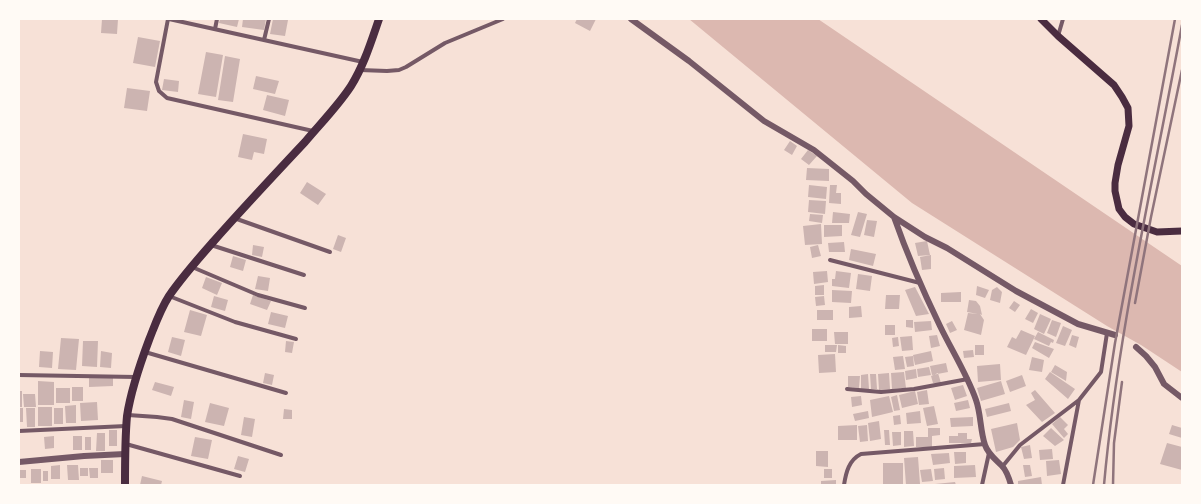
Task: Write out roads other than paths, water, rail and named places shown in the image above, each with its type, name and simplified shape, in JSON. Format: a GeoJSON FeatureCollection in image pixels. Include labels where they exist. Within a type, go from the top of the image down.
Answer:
{"type":"FeatureCollection","features":[{"type":"Feature","properties":{"kind":"main road"},"geometry":{"type":"LineString","coordinates":[[125,485],[125,454],[128,415],[136,377],[155,323],[169,296],[192,266],[234,218],[314,132],[350,86],[361,66],[379,19]]}},
{"type":"Feature","properties":{"kind":"main road"},"geometry":{"type":"LineString","coordinates":[[1041,19],[1058,36],[1114,85],[1128,108],[1129,126],[1118,165],[1115,183],[1115,191],[1119,209],[1125,217],[1134,224],[1158,232],[1182,231]]}},
{"type":"Feature","properties":{"kind":"street"},"geometry":{"type":"LineString","coordinates":[[314,132],[167,98],[159,91],[156,82],[168,19],[264,40],[361,66],[387,71],[399,70],[406,67],[445,43],[503,19]]}},
{"type":"Feature","properties":{"kind":"street"},"geometry":{"type":"LineString","coordinates":[[215,29],[217,19]]}},
{"type":"Feature","properties":{"kind":"street"},"geometry":{"type":"LineString","coordinates":[[264,40],[269,19]]}},
{"type":"Feature","properties":{"kind":"street"},"geometry":{"type":"LineString","coordinates":[[631,19],[689,61],[764,121],[814,150],[894,217],[1016,291],[1078,324],[1115,335]]}},
{"type":"Feature","properties":{"kind":"street"},"geometry":{"type":"LineString","coordinates":[[1058,36],[1063,19]]}},
{"type":"Feature","properties":{"kind":"street"},"geometry":{"type":"LineString","coordinates":[[894,217],[920,283],[940,327],[968,379],[977,401],[985,444],[989,453],[1008,476],[1011,485]]}},
{"type":"Feature","properties":{"kind":"street"},"geometry":{"type":"LineString","coordinates":[[234,218],[330,252]]}},
{"type":"Feature","properties":{"kind":"street"},"geometry":{"type":"LineString","coordinates":[[211,245],[304,275]]}},
{"type":"Feature","properties":{"kind":"street"},"geometry":{"type":"LineString","coordinates":[[830,260],[920,283]]}},
{"type":"Feature","properties":{"kind":"street"},"geometry":{"type":"LineString","coordinates":[[192,266],[258,295],[305,308]]}},
{"type":"Feature","properties":{"kind":"street"},"geometry":{"type":"LineString","coordinates":[[169,296],[235,322],[296,339]]}},
{"type":"Feature","properties":{"kind":"street"},"geometry":{"type":"LineString","coordinates":[[1002,467],[1020,445],[1079,400],[1101,372],[1107,333]]}},
{"type":"Feature","properties":{"kind":"street"},"geometry":{"type":"LineString","coordinates":[[1136,346],[1156,366],[1164,384],[1182,398]]}},
{"type":"Feature","properties":{"kind":"street"},"geometry":{"type":"LineString","coordinates":[[144,352],[286,393]]}},
{"type":"Feature","properties":{"kind":"street"},"geometry":{"type":"LineString","coordinates":[[19,375],[136,377]]}},
{"type":"Feature","properties":{"kind":"street"},"geometry":{"type":"LineString","coordinates":[[847,390],[881,392],[914,389],[968,379]]}},
{"type":"Feature","properties":{"kind":"street"},"geometry":{"type":"LineString","coordinates":[[1063,485],[1079,400]]}},
{"type":"Feature","properties":{"kind":"street"},"geometry":{"type":"LineString","coordinates":[[128,415],[172,419],[281,455]]}},
{"type":"Feature","properties":{"kind":"street"},"geometry":{"type":"LineString","coordinates":[[19,432],[127,426]]}},
{"type":"Feature","properties":{"kind":"street"},"geometry":{"type":"LineString","coordinates":[[126,444],[240,476]]}},
{"type":"Feature","properties":{"kind":"street"},"geometry":{"type":"LineString","coordinates":[[844,485],[848,468],[852,461],[861,454],[985,444]]}},
{"type":"Feature","properties":{"kind":"street"},"geometry":{"type":"LineString","coordinates":[[982,485],[989,453]]}},
{"type":"Feature","properties":{"kind":"street"},"geometry":{"type":"LineString","coordinates":[[19,462],[125,454]]}},
{"type":"Feature","properties":{"kind":"railway"},"geometry":{"type":"LineString","coordinates":[[1093,485],[1115,343],[1175,19]]}},
{"type":"Feature","properties":{"kind":"railway"},"geometry":{"type":"LineString","coordinates":[[1104,485],[1110,427],[1127,312],[1182,25]]}},
{"type":"Feature","properties":{"kind":"railway"},"geometry":{"type":"LineString","coordinates":[[1135,303],[1151,217],[1182,70]]}},
{"type":"Feature","properties":{"kind":"railway"},"geometry":{"type":"LineString","coordinates":[[1113,485],[1114,443],[1122,382]]}}]}
